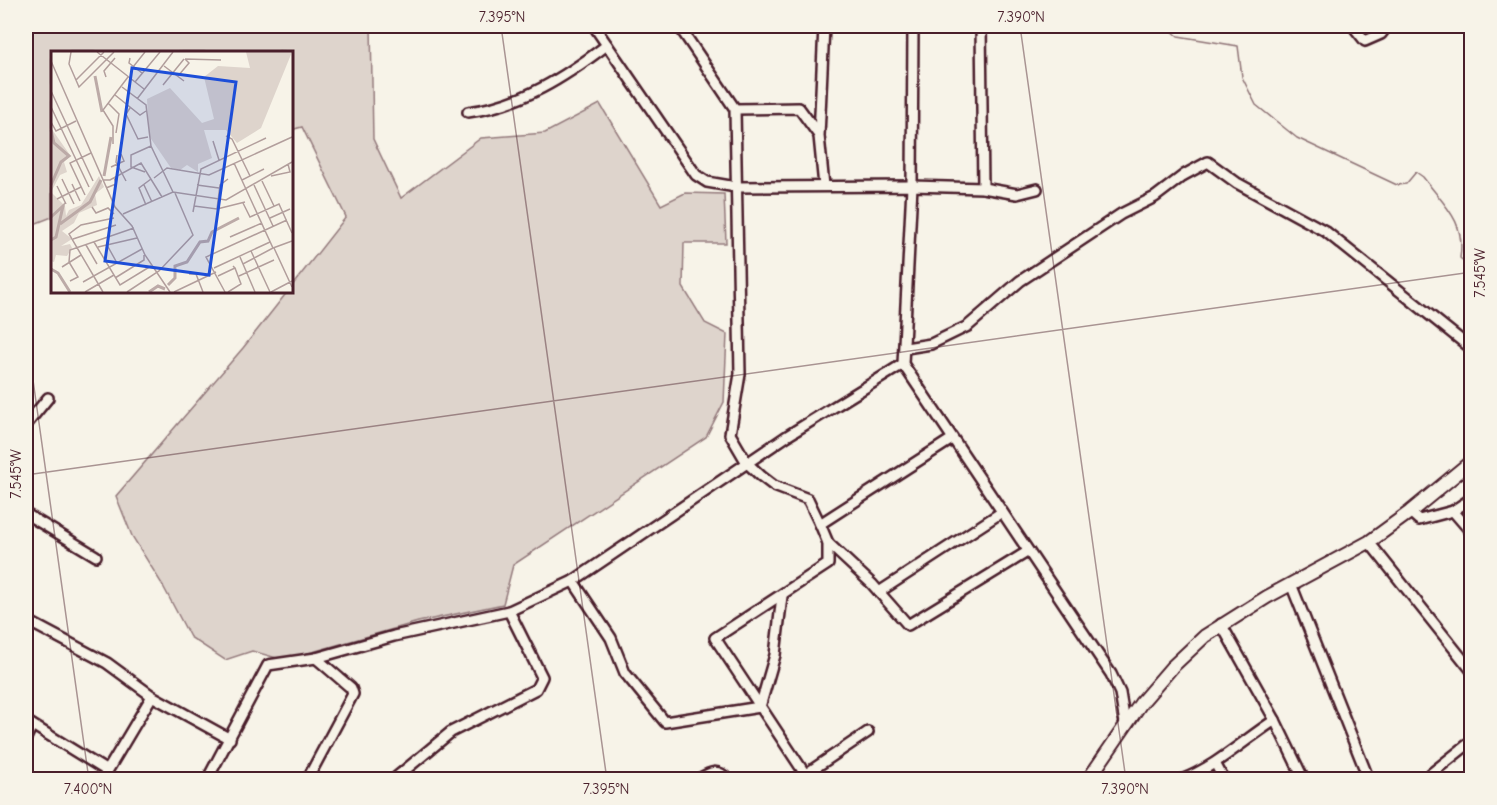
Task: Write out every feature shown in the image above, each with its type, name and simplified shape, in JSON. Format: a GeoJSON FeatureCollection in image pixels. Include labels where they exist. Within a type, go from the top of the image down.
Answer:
{"type":"FeatureCollection","features":[{"type":"Feature","properties":{"kind":"main road"},"geometry":{"type":"LineString","coordinates":[[1088,780],[1106,757],[1125,723],[1172,667],[1221,624],[1369,542],[1472,461]]}},
{"type":"Feature","properties":{"kind":"street"},"geometry":{"type":"LineString","coordinates":[[594,26],[696,175],[707,182],[736,187],[983,188],[1017,194],[1038,189]]}},
{"type":"Feature","properties":{"kind":"street"},"geometry":{"type":"LineString","coordinates":[[679,26],[735,109],[740,374],[730,425],[735,445],[747,463],[774,486],[807,499],[828,543],[828,564],[715,638],[804,778],[868,732]]}},
{"type":"Feature","properties":{"kind":"street"},"geometry":{"type":"LineString","coordinates":[[824,26],[819,136],[824,186]]}},
{"type":"Feature","properties":{"kind":"street"},"geometry":{"type":"LineString","coordinates":[[913,26],[912,186],[906,348],[903,364],[1111,674],[1120,693],[1125,723]]}},
{"type":"Feature","properties":{"kind":"street"},"geometry":{"type":"LineString","coordinates":[[981,26],[983,188]]}},
{"type":"Feature","properties":{"kind":"street"},"geometry":{"type":"LineString","coordinates":[[1353,26],[1365,41],[1381,34],[1387,26]]}},
{"type":"Feature","properties":{"kind":"street"},"geometry":{"type":"LineString","coordinates":[[468,112],[517,101],[574,70],[607,45]]}},
{"type":"Feature","properties":{"kind":"street"},"geometry":{"type":"LineString","coordinates":[[735,109],[800,108],[819,136]]}},
{"type":"Feature","properties":{"kind":"street"},"geometry":{"type":"LineString","coordinates":[[906,348],[931,344],[968,326],[1020,281],[1121,214],[1155,197],[1184,175],[1208,162],[1237,183],[1325,231],[1472,349]]}},
{"type":"Feature","properties":{"kind":"street"},"geometry":{"type":"LineString","coordinates":[[207,780],[268,665],[316,658],[394,636],[509,610],[573,581],[747,463],[903,364]]}},
{"type":"Feature","properties":{"kind":"street"},"geometry":{"type":"LineString","coordinates":[[26,425],[48,398]]}},
{"type":"Feature","properties":{"kind":"street"},"geometry":{"type":"LineString","coordinates":[[820,524],[952,439]]}},
{"type":"Feature","properties":{"kind":"street"},"geometry":{"type":"LineString","coordinates":[[1410,512],[1419,520],[1454,511],[1472,498]]}},
{"type":"Feature","properties":{"kind":"street"},"geometry":{"type":"LineString","coordinates":[[1454,511],[1472,533]]}},
{"type":"Feature","properties":{"kind":"street"},"geometry":{"type":"LineString","coordinates":[[879,592],[1002,512]]}},
{"type":"Feature","properties":{"kind":"street"},"geometry":{"type":"LineString","coordinates":[[26,514],[96,556]]}},
{"type":"Feature","properties":{"kind":"street"},"geometry":{"type":"LineString","coordinates":[[1369,542],[1472,671]]}},
{"type":"Feature","properties":{"kind":"street"},"geometry":{"type":"LineString","coordinates":[[828,543],[879,592],[907,625],[1027,552]]}},
{"type":"Feature","properties":{"kind":"street"},"geometry":{"type":"LineString","coordinates":[[573,581],[611,638],[625,673],[660,719],[672,722],[698,715],[760,707]]}},
{"type":"Feature","properties":{"kind":"street"},"geometry":{"type":"LineString","coordinates":[[1291,584],[1369,780]]}},
{"type":"Feature","properties":{"kind":"street"},"geometry":{"type":"LineString","coordinates":[[760,707],[775,655],[782,596]]}},
{"type":"Feature","properties":{"kind":"street"},"geometry":{"type":"LineString","coordinates":[[393,780],[451,732],[536,689],[541,683],[542,677],[509,610]]}},
{"type":"Feature","properties":{"kind":"street"},"geometry":{"type":"LineString","coordinates":[[26,620],[107,663],[152,696],[230,739]]}},
{"type":"Feature","properties":{"kind":"street"},"geometry":{"type":"LineString","coordinates":[[1221,624],[1275,720],[1304,780]]}},
{"type":"Feature","properties":{"kind":"street"},"geometry":{"type":"LineString","coordinates":[[308,779],[353,694],[351,688],[316,658]]}},
{"type":"Feature","properties":{"kind":"street"},"geometry":{"type":"LineString","coordinates":[[26,738],[29,723],[105,775],[152,696]]}},
{"type":"Feature","properties":{"kind":"street"},"geometry":{"type":"LineString","coordinates":[[1181,780],[1215,763],[1239,742],[1275,720]]}},
{"type":"Feature","properties":{"kind":"street"},"geometry":{"type":"LineString","coordinates":[[1423,780],[1472,741]]}},
{"type":"Feature","properties":{"kind":"street"},"geometry":{"type":"LineString","coordinates":[[1215,763],[1224,780]]}},
{"type":"Feature","properties":{"kind":"street"},"geometry":{"type":"LineString","coordinates":[[697,780],[712,771],[718,772],[728,780]]}},
{"type":"Feature","properties":{"kind":"shaded area"},"geometry":{"type":"Polygon","coordinates":[[[26,26],[371,26],[373,139],[401,198],[481,138],[545,133],[600,104],[661,205],[685,193],[724,194],[726,243],[684,243],[683,287],[705,323],[727,334],[724,402],[706,437],[513,565],[503,604],[418,622],[284,660],[252,651],[225,660],[190,637],[162,584],[132,536],[116,496],[243,348],[287,292],[292,292],[292,286],[346,217],[302,127],[292,130],[292,51],[51,51],[51,217],[34,224],[26,242],[26,26]]]}},
{"type":"Feature","properties":{"kind":"waterway"},"geometry":{"type":"LineString","coordinates":[[1166,26],[1178,36],[1238,46],[1242,77],[1256,105],[1297,138],[1397,185],[1406,184],[1416,172],[1423,177],[1452,214],[1460,234],[1460,258],[1472,269]]}}]}
